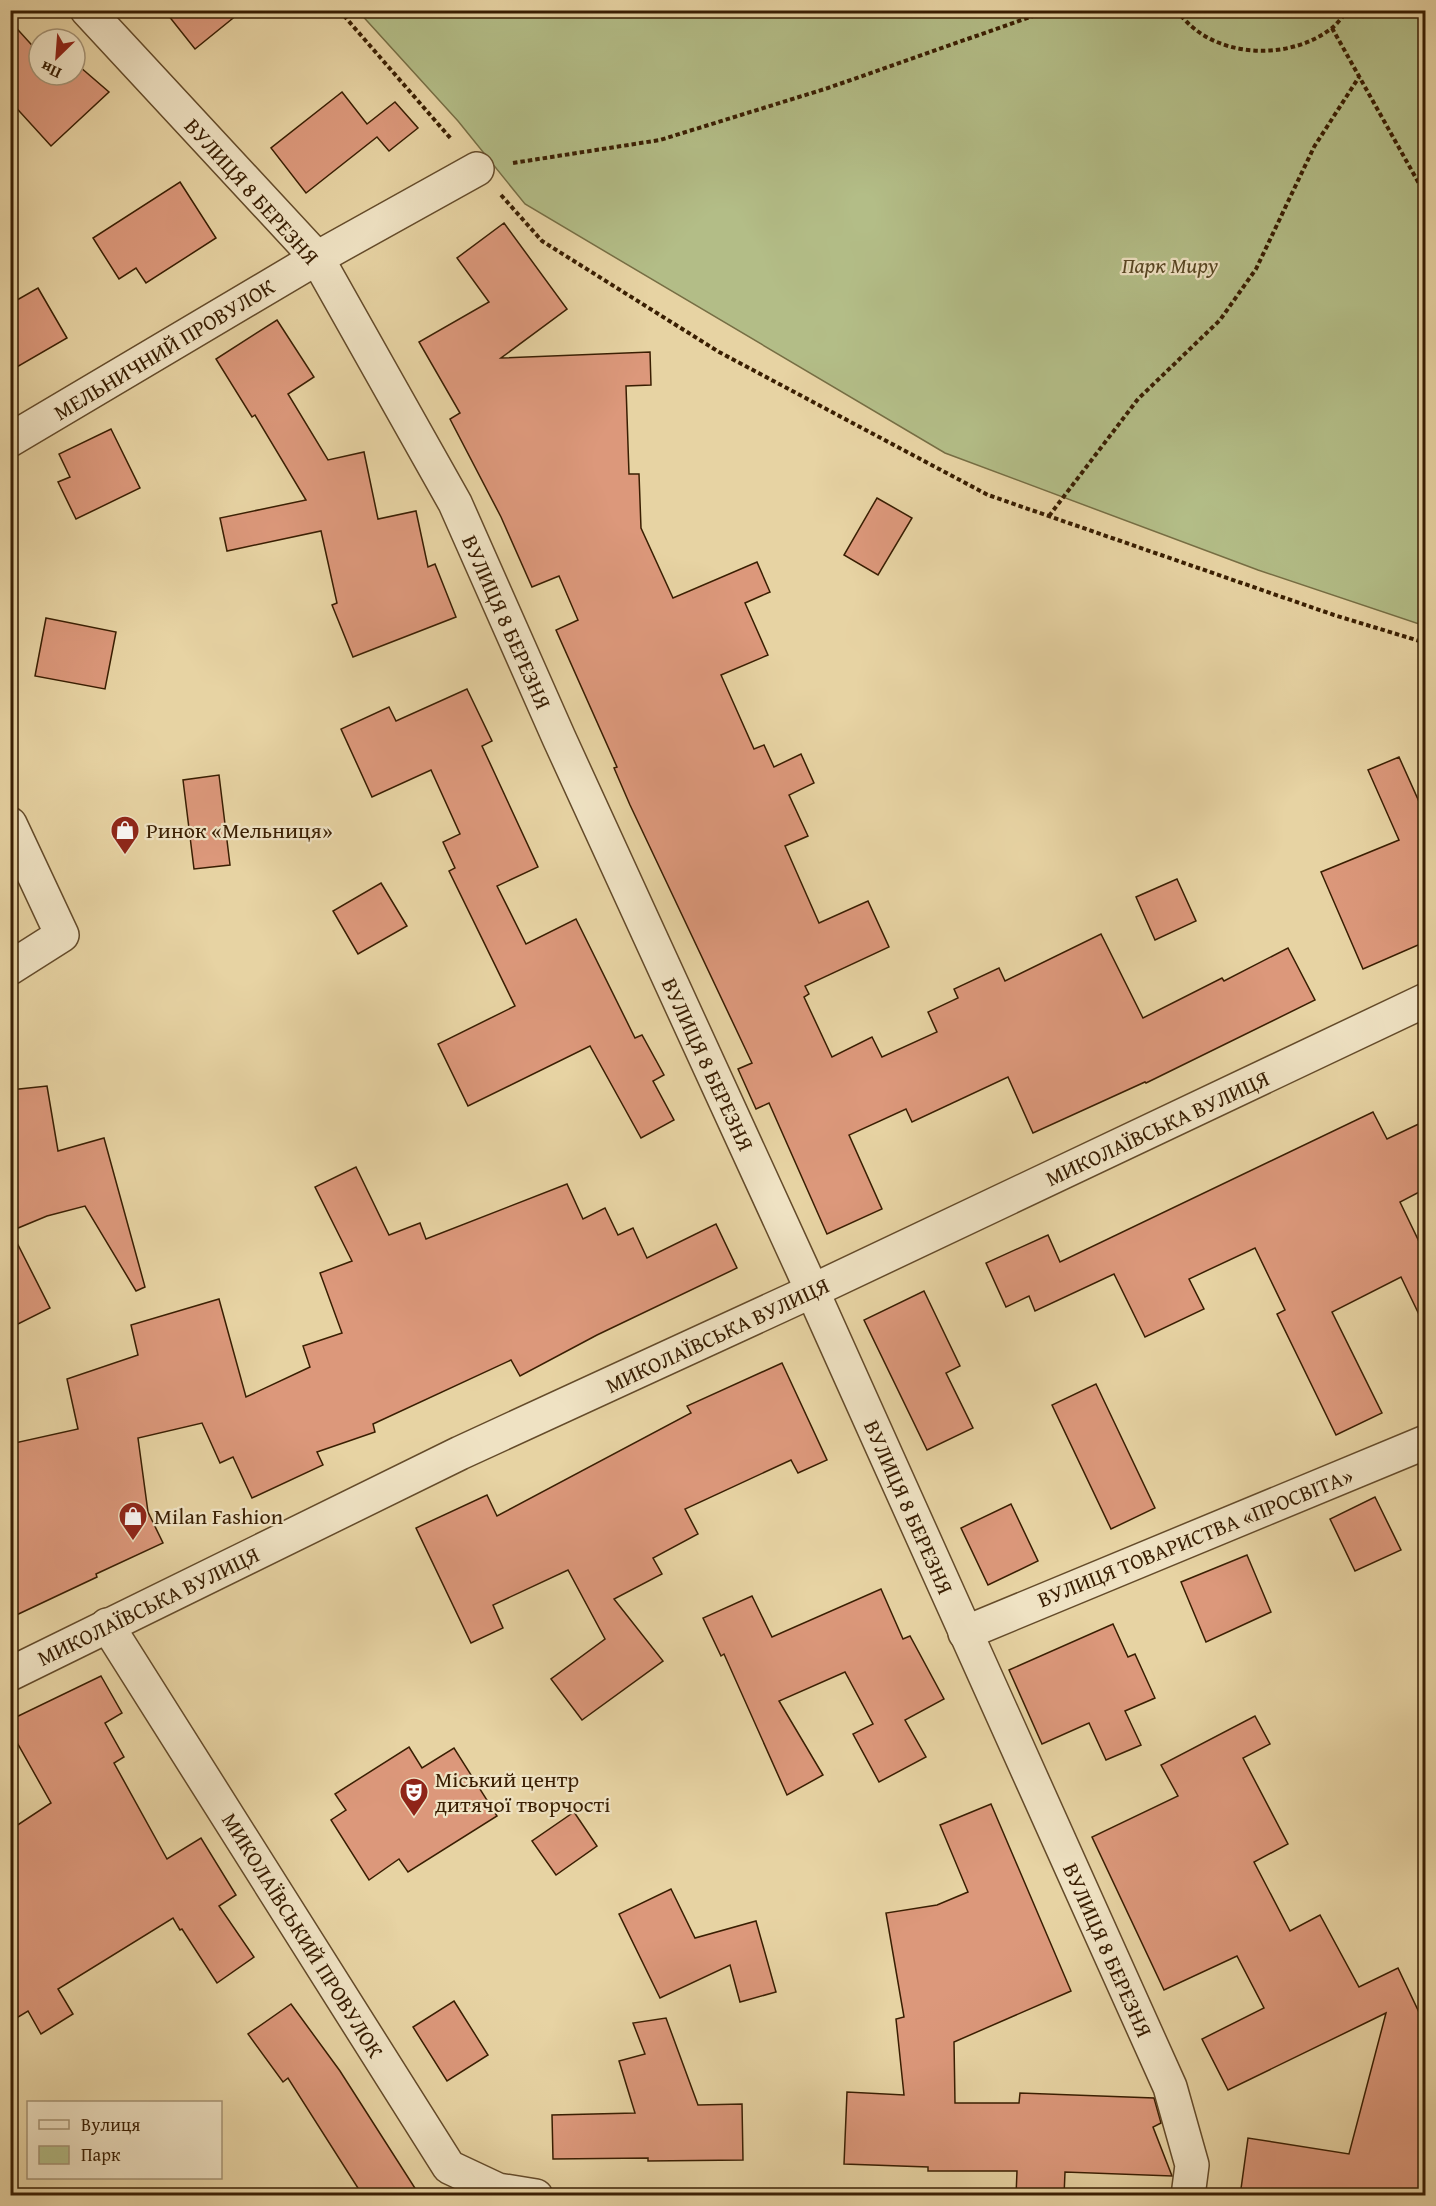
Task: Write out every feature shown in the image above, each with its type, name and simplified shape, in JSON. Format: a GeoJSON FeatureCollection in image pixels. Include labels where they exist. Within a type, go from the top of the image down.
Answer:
{"type":"FeatureCollection","features":[{"type":"Feature","properties":{"kind":"street","name":"ВУЛИЦЯ 8 БЕРЕЗНЯ"},"geometry":{"type":"LineString","coordinates":[[87,10],[316,258],[455,503],[559,738],[812,1291],[1170,2087],[1192,2165],[1188,2196]]}},
{"type":"Feature","properties":{"kind":"street","name":"МЕЛЬНИЧНИЙ ПРОВУЛОК"},"geometry":{"type":"LineString","coordinates":[[10,440],[316,258],[477,169]]}},
{"type":"Feature","properties":{"kind":"street"},"geometry":{"type":"LineString","coordinates":[[10,824],[63,935],[10,968]]}},
{"type":"Feature","properties":{"kind":"street","name":"МИКОЛАЇВСЬКА ВУЛИЦЯ"},"geometry":{"type":"LineString","coordinates":[[10,1674],[460,1454],[812,1291],[1425,1000]]}},
{"type":"Feature","properties":{"kind":"street","name":"ВУЛИЦЯ ТОВАРИСТВА «ПРОСВІТА»"},"geometry":{"type":"LineString","coordinates":[[965,1633],[1425,1442]]}},
{"type":"Feature","properties":{"kind":"street","name":"МИКОЛАЇВСЬКИЙ ПРОВУЛОК"},"geometry":{"type":"LineString","coordinates":[[107,1625],[449,2167],[498,2190],[536,2196]]}},
{"type":"Feature","properties":{"kind":"path"},"geometry":{"type":"LineString","coordinates":[[339,10],[542,241],[719,352],[988,495],[1334,615],[1425,643]]}},
{"type":"Feature","properties":{"kind":"path"},"geometry":{"type":"LineString","coordinates":[[477,169],[660,140],[828,88],[1050,10]]}},
{"type":"Feature","properties":{"kind":"path"},"geometry":{"type":"LineString","coordinates":[[1176,10],[1197,31],[1229,47],[1265,52],[1300,45],[1332,28],[1348,10]]}},
{"type":"Feature","properties":{"kind":"path"},"geometry":{"type":"LineString","coordinates":[[1332,28],[1425,196]]}},
{"type":"Feature","properties":{"kind":"path"},"geometry":{"type":"LineString","coordinates":[[1048,516],[1138,399],[1220,320],[1256,269],[1314,147],[1359,76]]}},
{"type":"Feature","properties":{"kind":"green space","name":"Парк Миру"},"geometry":{"type":"Polygon","coordinates":[[[358,11],[1425,11],[1425,626],[1258,570],[945,453],[525,204],[458,121],[358,11]]]}},
{"type":"Feature","properties":{"kind":"building"},"geometry":{"type":"Polygon","coordinates":[[[164,10],[243,10],[195,49],[164,10]]]}},
{"type":"Feature","properties":{"kind":"building"},"geometry":{"type":"Polygon","coordinates":[[[10,21],[27,40],[27,87],[87,87],[87,73],[109,92],[51,146],[10,101],[10,21]]]}},
{"type":"Feature","properties":{"kind":"building"},"geometry":{"type":"Polygon","coordinates":[[[342,92],[367,124],[395,102],[418,128],[389,151],[377,137],[306,193],[271,148],[342,92]]]}},
{"type":"Feature","properties":{"kind":"building"},"geometry":{"type":"Polygon","coordinates":[[[180,182],[216,238],[146,283],[136,268],[119,279],[93,238],[180,182]]]}},
{"type":"Feature","properties":{"kind":"building"},"geometry":{"type":"Polygon","coordinates":[[[504,223],[567,309],[501,358],[650,352],[651,385],[626,386],[629,474],[639,474],[641,528],[673,598],[757,562],[770,592],[745,603],[768,655],[721,675],[754,749],[764,745],[774,767],[801,754],[814,783],[789,795],[808,836],[785,846],[819,923],[868,901],[889,947],[805,986],[809,994],[804,997],[832,1057],[872,1037],[882,1057],[937,1032],[928,1012],[958,998],[954,989],[999,968],[1005,981],[1101,934],[1143,1018],[1222,978],[1224,981],[1288,948],[1315,1000],[1146,1083],[1033,1133],[1008,1077],[912,1122],[906,1109],[849,1135],[882,1209],[827,1234],[769,1103],[756,1109],[738,1069],[752,1063],[630,805],[614,768],[617,767],[556,630],[578,620],[559,576],[532,587],[501,517],[450,419],[460,413],[419,342],[489,302],[457,258],[504,223]]]}},
{"type":"Feature","properties":{"kind":"building"},"geometry":{"type":"Polygon","coordinates":[[[38,288],[67,338],[10,371],[10,304],[38,288]]]}},
{"type":"Feature","properties":{"kind":"building"},"geometry":{"type":"Polygon","coordinates":[[[277,320],[314,377],[288,394],[328,460],[364,452],[378,519],[416,511],[428,567],[435,564],[456,617],[353,657],[332,605],[337,603],[321,531],[227,551],[220,518],[306,500],[255,415],[252,417],[216,359],[277,320]]]}},
{"type":"Feature","properties":{"kind":"building"},"geometry":{"type":"Polygon","coordinates":[[[111,429],[140,488],[76,519],[58,482],[70,477],[59,454],[111,429]]]}},
{"type":"Feature","properties":{"kind":"building"},"geometry":{"type":"Polygon","coordinates":[[[877,498],[912,518],[878,575],[844,555],[877,498]]]}},
{"type":"Feature","properties":{"kind":"building"},"geometry":{"type":"Polygon","coordinates":[[[46,618],[116,632],[105,689],[35,676],[46,618]]]}},
{"type":"Feature","properties":{"kind":"building"},"geometry":{"type":"Polygon","coordinates":[[[467,689],[492,741],[482,746],[538,867],[497,886],[526,944],[576,919],[635,1038],[642,1035],[664,1075],[653,1081],[674,1120],[641,1138],[590,1046],[468,1106],[438,1044],[515,1006],[449,871],[455,868],[443,842],[460,834],[431,770],[372,797],[341,729],[389,707],[396,721],[467,689]]]}},
{"type":"Feature","properties":{"kind":"building"},"geometry":{"type":"Polygon","coordinates":[[[1399,757],[1425,815],[1425,942],[1363,969],[1321,872],[1399,840],[1368,770],[1399,757]]]}},
{"type":"Feature","properties":{"kind":"building"},"geometry":{"type":"Polygon","coordinates":[[[219,775],[230,865],[194,869],[183,780],[219,775]]]}},
{"type":"Feature","properties":{"kind":"building"},"geometry":{"type":"Polygon","coordinates":[[[1177,879],[1196,921],[1155,940],[1136,897],[1177,879]]]}},
{"type":"Feature","properties":{"kind":"building"},"geometry":{"type":"Polygon","coordinates":[[[381,883],[407,926],[358,954],[333,911],[381,883]]]}},
{"type":"Feature","properties":{"kind":"building"},"geometry":{"type":"Polygon","coordinates":[[[47,1086],[58,1151],[104,1138],[145,1287],[136,1291],[85,1206],[47,1216],[11,1231],[50,1308],[10,1328],[10,1090],[47,1086]]]}},
{"type":"Feature","properties":{"kind":"building"},"geometry":{"type":"Polygon","coordinates":[[[1373,1112],[1387,1139],[1425,1121],[1425,1189],[1400,1202],[1425,1254],[1425,1327],[1401,1277],[1332,1312],[1382,1413],[1336,1435],[1277,1314],[1285,1310],[1255,1248],[1189,1279],[1204,1309],[1145,1337],[1114,1274],[1035,1311],[1029,1296],[1006,1307],[986,1263],[1048,1235],[1060,1262],[1373,1112]]]}},
{"type":"Feature","properties":{"kind":"building"},"geometry":{"type":"Polygon","coordinates":[[[356,1167],[389,1235],[420,1223],[426,1239],[567,1184],[583,1219],[605,1208],[618,1235],[633,1228],[647,1258],[716,1224],[737,1268],[597,1335],[520,1376],[511,1360],[373,1424],[375,1432],[317,1452],[323,1465],[252,1498],[233,1457],[220,1463],[202,1423],[138,1438],[148,1512],[163,1543],[10,1618],[10,1444],[78,1429],[67,1379],[138,1355],[131,1325],[219,1299],[246,1397],[310,1367],[303,1346],[342,1333],[320,1273],[352,1261],[315,1187],[356,1167]]]}},
{"type":"Feature","properties":{"kind":"building"},"geometry":{"type":"Polygon","coordinates":[[[924,1291],[960,1366],[946,1373],[973,1428],[927,1450],[864,1320],[924,1291]]]}},
{"type":"Feature","properties":{"kind":"building"},"geometry":{"type":"Polygon","coordinates":[[[782,1363],[827,1460],[798,1473],[791,1460],[685,1509],[698,1534],[653,1558],[662,1574],[614,1599],[663,1661],[582,1720],[551,1679],[605,1639],[568,1570],[493,1605],[503,1628],[471,1643],[416,1528],[487,1495],[497,1516],[691,1413],[687,1406],[782,1363]]]}},
{"type":"Feature","properties":{"kind":"building"},"geometry":{"type":"Polygon","coordinates":[[[1096,1384],[1155,1508],[1111,1529],[1052,1405],[1096,1384]]]}},
{"type":"Feature","properties":{"kind":"building"},"geometry":{"type":"Polygon","coordinates":[[[1375,1497],[1401,1550],[1355,1571],[1330,1519],[1375,1497]]]}},
{"type":"Feature","properties":{"kind":"building"},"geometry":{"type":"Polygon","coordinates":[[[1011,1504],[1038,1561],[988,1585],[961,1528],[1011,1504]]]}},
{"type":"Feature","properties":{"kind":"building"},"geometry":{"type":"Polygon","coordinates":[[[1247,1555],[1271,1612],[1206,1642],[1181,1582],[1247,1555]]]}},
{"type":"Feature","properties":{"kind":"building"},"geometry":{"type":"Polygon","coordinates":[[[881,1589],[903,1639],[910,1636],[944,1699],[905,1720],[926,1757],[879,1782],[853,1734],[873,1724],[845,1672],[779,1701],[823,1775],[787,1795],[724,1654],[721,1656],[703,1618],[752,1596],[772,1637],[881,1589]]]}},
{"type":"Feature","properties":{"kind":"building"},"geometry":{"type":"Polygon","coordinates":[[[1113,1624],[1128,1657],[1135,1654],[1155,1698],[1125,1711],[1141,1745],[1106,1760],[1089,1723],[1042,1744],[1009,1670],[1113,1624]]]}},
{"type":"Feature","properties":{"kind":"building"},"geometry":{"type":"Polygon","coordinates":[[[101,1676],[122,1713],[105,1723],[124,1757],[114,1763],[167,1859],[201,1838],[236,1895],[219,1906],[254,1957],[217,1983],[173,1918],[58,1989],[73,2014],[41,2034],[28,2011],[10,2022],[10,1830],[51,1803],[10,1730],[10,1720],[101,1676]]]}},
{"type":"Feature","properties":{"kind":"building"},"geometry":{"type":"Polygon","coordinates":[[[1255,1716],[1270,1744],[1243,1758],[1288,1844],[1254,1862],[1290,1931],[1320,1915],[1359,1987],[1398,1968],[1425,2025],[1425,2196],[1240,2196],[1248,2138],[1349,2154],[1386,2013],[1228,2090],[1202,2039],[1264,2008],[1237,1956],[1164,1990],[1092,1837],[1178,1796],[1161,1765],[1255,1716]]]}},
{"type":"Feature","properties":{"kind":"building","name":"Міський центр дитячої творчості"},"geometry":{"type":"Polygon","coordinates":[[[409,1747],[422,1768],[454,1748],[497,1816],[408,1872],[399,1859],[369,1880],[331,1820],[346,1810],[335,1794],[409,1747]]]}},
{"type":"Feature","properties":{"kind":"building"},"geometry":{"type":"Polygon","coordinates":[[[991,1804],[1071,1991],[954,2042],[955,2103],[1019,2103],[1020,2093],[1154,2098],[1161,2123],[1153,2127],[1172,2176],[1065,2172],[1064,2196],[1016,2196],[1017,2171],[928,2171],[928,2167],[844,2164],[847,2092],[904,2095],[896,2019],[904,2017],[886,1913],[937,1905],[968,1892],[940,1825],[991,1804]]]}},
{"type":"Feature","properties":{"kind":"building"},"geometry":{"type":"Polygon","coordinates":[[[574,1812],[597,1846],[556,1875],[532,1841],[574,1812]]]}},
{"type":"Feature","properties":{"kind":"building"},"geometry":{"type":"Polygon","coordinates":[[[671,1889],[695,1938],[756,1921],[776,1992],[740,2002],[730,1965],[660,1998],[619,1914],[671,1889]]]}},
{"type":"Feature","properties":{"kind":"building"},"geometry":{"type":"Polygon","coordinates":[[[454,2001],[488,2055],[447,2081],[413,2027],[454,2001]]]}},
{"type":"Feature","properties":{"kind":"building"},"geometry":{"type":"Polygon","coordinates":[[[291,2004],[340,2071],[420,2196],[363,2196],[288,2078],[283,2082],[248,2034],[291,2004]]]}},
{"type":"Feature","properties":{"kind":"building"},"geometry":{"type":"Polygon","coordinates":[[[666,2018],[698,2105],[742,2104],[743,2160],[553,2159],[552,2115],[635,2113],[619,2061],[645,2054],[633,2023],[666,2018]]]}},
{"type":"Feature","properties":{"kind":"place","name":"Ринок «Мельниця»"},"geometry":{"type":"Point","coordinates":[125,856]}},
{"type":"Feature","properties":{"kind":"place","name":"Milan Fashion"},"geometry":{"type":"Point","coordinates":[133,1542]}},
{"type":"Feature","properties":{"kind":"place","name":"Міський центр дитячої творчості"},"geometry":{"type":"Point","coordinates":[414,1818]}}]}
